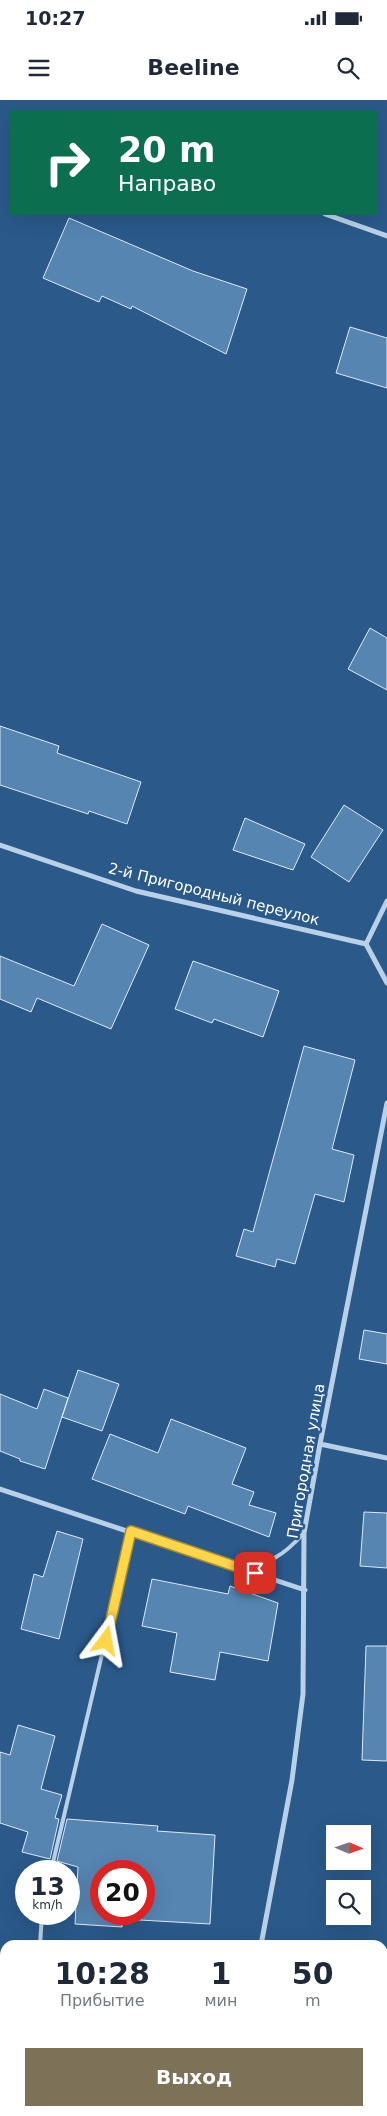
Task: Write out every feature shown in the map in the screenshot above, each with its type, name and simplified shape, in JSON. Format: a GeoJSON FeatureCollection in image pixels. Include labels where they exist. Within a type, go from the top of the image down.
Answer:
{"type":"FeatureCollection","features":[{"type":"Feature","properties":{"kind":"street"},"geometry":{"type":"LineString","coordinates":[[327,215],[387,236]]}},
{"type":"Feature","properties":{"kind":"street","name":"2-й Пригородный переулок"},"geometry":{"type":"LineString","coordinates":[[0,845],[136,891],[366,944]]}},
{"type":"Feature","properties":{"kind":"street"},"geometry":{"type":"LineString","coordinates":[[387,901],[366,944],[387,982]]}},
{"type":"Feature","properties":{"kind":"street","name":"Пригородная улица"},"geometry":{"type":"LineString","coordinates":[[262,1940],[292,1780],[303,1694],[304,1533],[387,1103]]}},
{"type":"Feature","properties":{"kind":"street"},"geometry":{"type":"LineString","coordinates":[[320,1444],[387,1458]]}},
{"type":"Feature","properties":{"kind":"street"},"geometry":{"type":"LineString","coordinates":[[0,1489],[305,1590]]}},
{"type":"Feature","properties":{"kind":"lane"},"geometry":{"type":"LineString","coordinates":[[54,1860],[131,1531]]}},
{"type":"Feature","properties":{"kind":"lane"},"geometry":{"type":"LineString","coordinates":[[238,1568],[259,1564],[285,1553],[304,1533]]}},
{"type":"Feature","properties":{"kind":"lane"},"geometry":{"type":"LineString","coordinates":[[40,1940],[41,1925]]}},
{"type":"Feature","properties":{"kind":"building"},"geometry":{"type":"Polygon","coordinates":[[[69,218],[193,271],[247,289],[226,354],[132,306],[131,309],[102,296],[99,302],[43,278],[69,218]]]}},
{"type":"Feature","properties":{"kind":"building"},"geometry":{"type":"Polygon","coordinates":[[[350,327],[387,338],[387,388],[336,373],[350,327]]]}},
{"type":"Feature","properties":{"kind":"building"},"geometry":{"type":"Polygon","coordinates":[[[370,628],[387,638],[387,690],[348,669],[370,628]]]}},
{"type":"Feature","properties":{"kind":"building"},"geometry":{"type":"Polygon","coordinates":[[[0,726],[59,746],[57,753],[141,782],[127,824],[89,811],[88,814],[0,785],[0,726]]]}},
{"type":"Feature","properties":{"kind":"building"},"geometry":{"type":"Polygon","coordinates":[[[344,805],[383,830],[349,882],[311,857],[344,805]]]}},
{"type":"Feature","properties":{"kind":"building"},"geometry":{"type":"Polygon","coordinates":[[[245,818],[305,844],[293,870],[233,850],[245,818]]]}},
{"type":"Feature","properties":{"kind":"building"},"geometry":{"type":"Polygon","coordinates":[[[102,924],[149,945],[111,1029],[37,998],[31,1012],[0,999],[0,956],[74,986],[102,924]]]}},
{"type":"Feature","properties":{"kind":"building"},"geometry":{"type":"Polygon","coordinates":[[[193,961],[279,991],[263,1037],[214,1019],[212,1023],[175,1009],[193,961]]]}},
{"type":"Feature","properties":{"kind":"building"},"geometry":{"type":"Polygon","coordinates":[[[304,1046],[355,1060],[332,1149],[354,1155],[344,1202],[315,1194],[295,1264],[277,1259],[275,1267],[236,1256],[244,1229],[253,1232],[304,1046]]]}},
{"type":"Feature","properties":{"kind":"building"},"geometry":{"type":"Polygon","coordinates":[[[364,1330],[387,1334],[387,1364],[359,1359],[364,1330]]]}},
{"type":"Feature","properties":{"kind":"building"},"geometry":{"type":"Polygon","coordinates":[[[78,1370],[119,1384],[102,1431],[62,1417],[78,1370]]]}},
{"type":"Feature","properties":{"kind":"building"},"geometry":{"type":"Polygon","coordinates":[[[44,1389],[68,1398],[45,1469],[20,1461],[20,1459],[0,1451],[0,1394],[37,1409],[44,1389]]]}},
{"type":"Feature","properties":{"kind":"building"},"geometry":{"type":"Polygon","coordinates":[[[171,1419],[246,1448],[232,1484],[254,1492],[249,1505],[276,1513],[269,1537],[188,1506],[185,1514],[92,1479],[110,1434],[158,1453],[171,1419]]]}},
{"type":"Feature","properties":{"kind":"building"},"geometry":{"type":"Polygon","coordinates":[[[364,1512],[387,1513],[387,1568],[360,1566],[364,1512]]]}},
{"type":"Feature","properties":{"kind":"building"},"geometry":{"type":"Polygon","coordinates":[[[57,1531],[83,1539],[59,1639],[21,1629],[34,1574],[43,1577],[57,1531]]]}},
{"type":"Feature","properties":{"kind":"building"},"geometry":{"type":"Polygon","coordinates":[[[152,1579],[228,1594],[230,1586],[278,1603],[268,1661],[220,1652],[215,1680],[170,1672],[177,1633],[142,1626],[152,1579]]]}},
{"type":"Feature","properties":{"kind":"building"},"geometry":{"type":"Polygon","coordinates":[[[366,1646],[387,1646],[387,1761],[362,1760],[366,1646]]]}},
{"type":"Feature","properties":{"kind":"building"},"geometry":{"type":"Polygon","coordinates":[[[18,1725],[55,1736],[41,1789],[62,1795],[55,1818],[59,1819],[50,1859],[22,1852],[28,1832],[0,1823],[0,1752],[10,1755],[18,1725]]]}},
{"type":"Feature","properties":{"kind":"building"},"geometry":{"type":"Polygon","coordinates":[[[67,1819],[158,1826],[157,1831],[215,1835],[210,1924],[155,1921],[155,1860],[90,1860],[90,1925],[80,1924],[80,1860],[57,1860],[67,1819]]]}},
{"type":"Feature","properties":{"kind":"building"},"geometry":{"type":"Polygon","coordinates":[[[91,1925],[122,1925],[122,1927],[91,1925]]]}},
{"type":"Feature","properties":{"kind":"route"},"geometry":{"type":"LineString","coordinates":[[106,1641],[131,1531],[255,1573]]}}]}
